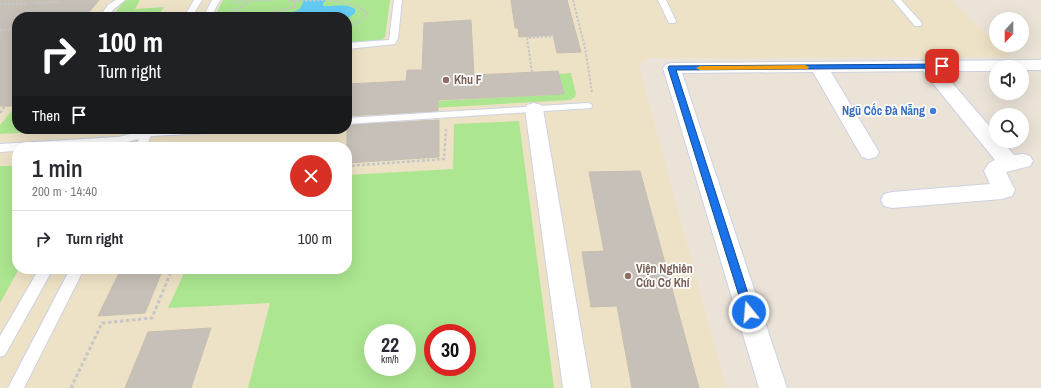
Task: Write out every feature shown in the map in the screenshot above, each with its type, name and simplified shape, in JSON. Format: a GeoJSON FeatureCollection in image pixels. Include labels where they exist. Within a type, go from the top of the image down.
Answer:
{"type":"FeatureCollection","features":[{"type":"Feature","properties":{"kind":"street"},"geometry":{"type":"LineString","coordinates":[[773,388],[672,68],[1041,65]]}},
{"type":"Feature","properties":{"kind":"street"},"geometry":{"type":"LineString","coordinates":[[892,200],[1002,191],[1003,188],[995,170],[998,167],[1016,162],[928,66]]}},
{"type":"Feature","properties":{"kind":"street"},"geometry":{"type":"LineString","coordinates":[[819,67],[869,152]]}},
{"type":"Feature","properties":{"kind":"street"},"geometry":{"type":"LineString","coordinates":[[534,109],[577,388]]}},
{"type":"Feature","properties":{"kind":"lane"},"geometry":{"type":"LineString","coordinates":[[107,12],[121,0]]}},
{"type":"Feature","properties":{"kind":"lane"},"geometry":{"type":"LineString","coordinates":[[191,12],[198,0]]}},
{"type":"Feature","properties":{"kind":"lane"},"geometry":{"type":"LineString","coordinates":[[210,12],[216,0]]}},
{"type":"Feature","properties":{"kind":"lane"},"geometry":{"type":"LineString","coordinates":[[352,46],[392,42],[394,38],[398,0]]}},
{"type":"Feature","properties":{"kind":"lane"},"geometry":{"type":"LineString","coordinates":[[662,0],[672,21]]}},
{"type":"Feature","properties":{"kind":"lane"},"geometry":{"type":"LineString","coordinates":[[897,0],[918,24]]}},
{"type":"Feature","properties":{"kind":"lane"},"geometry":{"type":"LineString","coordinates":[[352,121],[586,106]]}},
{"type":"Feature","properties":{"kind":"lane"},"geometry":{"type":"LineString","coordinates":[[120,142],[137,134]]}},
{"type":"Feature","properties":{"kind":"lane"},"geometry":{"type":"LineString","coordinates":[[0,148],[12,148]]}},
{"type":"Feature","properties":{"kind":"lane"},"geometry":{"type":"LineString","coordinates":[[0,350],[43,274]]}},
{"type":"Feature","properties":{"kind":"lane"},"geometry":{"type":"LineString","coordinates":[[16,388],[74,274]]}},
{"type":"Feature","properties":{"kind":"path"},"geometry":{"type":"LineString","coordinates":[[232,12],[252,0]]}},
{"type":"Feature","properties":{"kind":"path"},"geometry":{"type":"LineString","coordinates":[[230,2],[274,0]]}},
{"type":"Feature","properties":{"kind":"path"},"geometry":{"type":"LineString","coordinates":[[288,0],[331,0],[363,8],[368,13],[362,20],[352,26]]}},
{"type":"Feature","properties":{"kind":"path"},"geometry":{"type":"LineString","coordinates":[[573,0],[582,35],[594,102],[586,106]]}},
{"type":"Feature","properties":{"kind":"path"},"geometry":{"type":"LineString","coordinates":[[273,12],[287,10],[294,7],[293,1]]}},
{"type":"Feature","properties":{"kind":"path"},"geometry":{"type":"LineString","coordinates":[[35,3],[60,2]]}},
{"type":"Feature","properties":{"kind":"path"},"geometry":{"type":"LineString","coordinates":[[0,4],[26,4]]}},
{"type":"Feature","properties":{"kind":"path"},"geometry":{"type":"LineString","coordinates":[[0,30],[12,29]]}},
{"type":"Feature","properties":{"kind":"path"},"geometry":{"type":"LineString","coordinates":[[577,35],[582,35]]}},
{"type":"Feature","properties":{"kind":"path"},"geometry":{"type":"LineString","coordinates":[[532,72],[528,38],[554,36]]}},
{"type":"Feature","properties":{"kind":"path"},"geometry":{"type":"LineString","coordinates":[[0,113],[5,106]]}},
{"type":"Feature","properties":{"kind":"path"},"geometry":{"type":"LineString","coordinates":[[352,166],[444,160],[446,115]]}},
{"type":"Feature","properties":{"kind":"path"},"geometry":{"type":"LineString","coordinates":[[71,388],[102,322],[152,318],[170,274]]}},
{"type":"Feature","properties":{"kind":"shaded area"},"geometry":{"type":"Polygon","coordinates":[[[0,0],[950,0],[989,36],[989,52],[1007,52],[1012,57],[648,58],[639,66],[726,388],[0,388],[0,0]]]}},
{"type":"Feature","properties":{"kind":"green space"},"geometry":{"type":"Polygon","coordinates":[[[127,0],[140,0],[135,9],[164,7],[161,12],[116,12],[123,2],[127,0]]]}},
{"type":"Feature","properties":{"kind":"green space"},"geometry":{"type":"Polygon","coordinates":[[[223,0],[390,0],[385,37],[381,41],[352,42],[352,12],[217,12],[223,0]]]}},
{"type":"Feature","properties":{"kind":"green space"},"geometry":{"type":"Polygon","coordinates":[[[571,73],[576,94],[575,97],[570,100],[352,113],[352,106],[564,94],[559,74],[571,73]]]}},
{"type":"Feature","properties":{"kind":"green space"},"geometry":{"type":"Polygon","coordinates":[[[12,111],[12,133],[0,134],[0,125],[12,111]]]}},
{"type":"Feature","properties":{"kind":"green space"},"geometry":{"type":"Polygon","coordinates":[[[519,121],[554,388],[248,388],[270,303],[168,308],[184,274],[352,274],[352,175],[453,169],[454,124],[519,121]]]}},
{"type":"Feature","properties":{"kind":"green space"},"geometry":{"type":"Polygon","coordinates":[[[0,166],[12,166],[12,274],[16,274],[0,303],[0,166]]]}},
{"type":"Feature","properties":{"kind":"water"},"geometry":{"type":"Polygon","coordinates":[[[300,0],[327,0],[323,3],[323,6],[347,6],[355,9],[355,13],[352,15],[352,12],[294,12],[301,7],[303,2],[300,0]]]}},
{"type":"Feature","properties":{"kind":"building"},"geometry":{"type":"Polygon","coordinates":[[[0,0],[99,0],[89,12],[12,12],[12,106],[0,106],[0,0]]]}},
{"type":"Feature","properties":{"kind":"building"},"geometry":{"type":"Polygon","coordinates":[[[511,0],[567,0],[581,52],[557,53],[553,35],[519,37],[518,28],[515,28],[511,0]]]}},
{"type":"Feature","properties":{"kind":"building"},"geometry":{"type":"Polygon","coordinates":[[[471,20],[474,75],[558,71],[564,94],[438,100],[438,111],[352,116],[352,84],[406,81],[407,70],[422,70],[424,23],[471,20]]]}},
{"type":"Feature","properties":{"kind":"building"},"geometry":{"type":"Polygon","coordinates":[[[439,120],[439,157],[352,163],[352,142],[347,142],[347,134],[352,134],[352,125],[439,120]]]}},
{"type":"Feature","properties":{"kind":"building"},"geometry":{"type":"Polygon","coordinates":[[[640,171],[699,388],[632,388],[617,306],[591,307],[582,252],[604,251],[589,172],[640,171]]]}},
{"type":"Feature","properties":{"kind":"building"},"geometry":{"type":"Polygon","coordinates":[[[119,274],[161,274],[145,313],[98,316],[119,274]]]}},
{"type":"Feature","properties":{"kind":"building"},"geometry":{"type":"Polygon","coordinates":[[[211,328],[191,388],[125,388],[148,332],[211,328]]]}},
{"type":"Feature","properties":{"kind":"slow traffic"},"geometry":{"type":"LineString","coordinates":[[700,68],[805,67]]}},
{"type":"Feature","properties":{"kind":"place","name":"Khu F"},"geometry":{"type":"Point","coordinates":[446,80]}},
{"type":"Feature","properties":{"kind":"place","name":"Ngũ Cốc Đà Nẵng"},"geometry":{"type":"Point","coordinates":[933,111]}},
{"type":"Feature","properties":{"kind":"place","name":"Viện Nghiên Cứu Cơ Khí"},"geometry":{"type":"Point","coordinates":[628,276]}},
{"type":"Feature","properties":{"kind":"route"},"geometry":{"type":"LineString","coordinates":[[749,312],[672,68],[942,66]]}}]}
